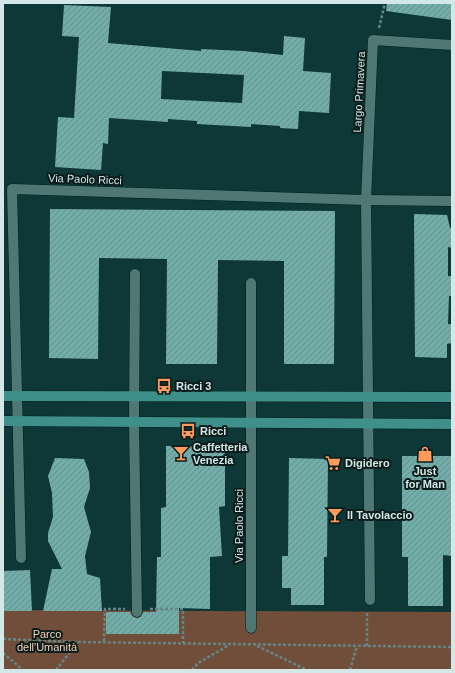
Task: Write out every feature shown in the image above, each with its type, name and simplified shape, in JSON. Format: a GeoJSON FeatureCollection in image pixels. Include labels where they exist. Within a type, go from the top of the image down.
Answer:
{"type":"FeatureCollection","features":[{"type":"Feature","properties":{"kind":"street","name":"Largo Primavera"},"geometry":{"type":"LineString","coordinates":[[366,200],[373,40],[452,44]]}},
{"type":"Feature","properties":{"kind":"street","name":"Via Paolo Ricci"},"geometry":{"type":"LineString","coordinates":[[21,558],[19,422],[12,189],[366,200],[452,201]]}},
{"type":"Feature","properties":{"kind":"street"},"geometry":{"type":"LineString","coordinates":[[366,200],[370,600]]}},
{"type":"Feature","properties":{"kind":"street"},"geometry":{"type":"LineString","coordinates":[[135,274],[134,423],[138,612]]}},
{"type":"Feature","properties":{"kind":"street","name":"Via Paolo Ricci"},"geometry":{"type":"LineString","coordinates":[[251,282],[251,628]]}},
{"type":"Feature","properties":{"kind":"street"},"geometry":{"type":"LineString","coordinates":[[3,396],[368,396],[452,398]]}},
{"type":"Feature","properties":{"kind":"street"},"geometry":{"type":"LineString","coordinates":[[3,421],[251,424],[452,424]]}},
{"type":"Feature","properties":{"kind":"path"},"geometry":{"type":"LineString","coordinates":[[373,40],[381,24],[385,3]]}},
{"type":"Feature","properties":{"kind":"path"},"geometry":{"type":"LineString","coordinates":[[367,646],[367,607],[370,600]]}},
{"type":"Feature","properties":{"kind":"path"},"geometry":{"type":"LineString","coordinates":[[3,639],[78,642],[452,646]]}},
{"type":"Feature","properties":{"kind":"path"},"geometry":{"type":"LineString","coordinates":[[56,670],[78,642]]}},
{"type":"Feature","properties":{"kind":"path"},"geometry":{"type":"LineString","coordinates":[[192,670],[198,662],[231,644]]}},
{"type":"Feature","properties":{"kind":"path"},"geometry":{"type":"LineString","coordinates":[[255,644],[306,670]]}},
{"type":"Feature","properties":{"kind":"path"},"geometry":{"type":"LineString","coordinates":[[350,670],[357,646]]}},
{"type":"Feature","properties":{"kind":"path"},"geometry":{"type":"LineString","coordinates":[[3,653],[23,670]]}},
{"type":"Feature","properties":{"kind":"green space","name":"Parco dell'Umanità"},"geometry":{"type":"Polygon","coordinates":[[[3,610],[452,612],[452,670],[3,670],[3,610]]]}},
{"type":"Feature","properties":{"kind":"building"},"geometry":{"type":"Polygon","coordinates":[[[387,3],[452,3],[452,20],[386,11],[387,3]]]}},
{"type":"Feature","properties":{"kind":"building"},"geometry":{"type":"Polygon","coordinates":[[[64,5],[111,7],[108,43],[201,51],[201,49],[244,51],[283,55],[284,36],[305,38],[303,71],[331,73],[329,113],[299,111],[298,129],[251,124],[251,127],[197,124],[197,121],[168,119],[168,122],[109,118],[108,144],[103,143],[101,170],[55,167],[58,117],[74,118],[79,37],[62,36],[64,5]],[[162,71],[161,99],[242,103],[244,75],[162,71]]]}},
{"type":"Feature","properties":{"kind":"building"},"geometry":{"type":"Polygon","coordinates":[[[50,209],[335,211],[334,364],[284,364],[284,261],[218,260],[217,364],[166,364],[167,259],[99,258],[98,359],[49,358],[50,209]]]}},
{"type":"Feature","properties":{"kind":"building"},"geometry":{"type":"Polygon","coordinates":[[[414,214],[447,215],[450,228],[452,228],[452,248],[448,247],[448,276],[452,276],[452,296],[449,296],[448,324],[452,324],[452,343],[447,344],[447,358],[415,357],[414,214]]]}},
{"type":"Feature","properties":{"kind":"building"},"geometry":{"type":"Polygon","coordinates":[[[166,446],[225,446],[225,506],[219,507],[222,556],[210,557],[210,609],[179,608],[179,634],[106,634],[106,612],[130,612],[132,616],[137,618],[141,617],[143,612],[156,612],[157,557],[161,557],[161,508],[166,507],[166,446]]]}},
{"type":"Feature","properties":{"kind":"building"},"geometry":{"type":"Polygon","coordinates":[[[402,456],[452,456],[452,556],[443,555],[443,606],[408,606],[408,557],[402,557],[402,456]]]}},
{"type":"Feature","properties":{"kind":"building"},"geometry":{"type":"Polygon","coordinates":[[[55,458],[84,459],[89,472],[90,488],[84,507],[91,532],[85,556],[87,574],[100,578],[102,611],[43,611],[52,569],[62,569],[48,541],[48,533],[53,517],[52,493],[48,476],[55,458]]]}},
{"type":"Feature","properties":{"kind":"building"},"geometry":{"type":"Polygon","coordinates":[[[289,458],[328,459],[327,557],[324,557],[324,605],[291,605],[291,588],[282,588],[282,556],[288,556],[289,458]]]}},
{"type":"Feature","properties":{"kind":"building"},"geometry":{"type":"Polygon","coordinates":[[[30,570],[32,611],[3,611],[3,571],[30,570]]]}},
{"type":"Feature","properties":{"kind":"place","name":"Ricci 3"},"geometry":{"type":"Point","coordinates":[164,386]}},
{"type":"Feature","properties":{"kind":"place","name":"Ricci"},"geometry":{"type":"Point","coordinates":[188,431]}},
{"type":"Feature","properties":{"kind":"place","name":"Caffetteria Venezia"},"geometry":{"type":"Point","coordinates":[181,453]}},
{"type":"Feature","properties":{"kind":"place","name":"Just for Man"},"geometry":{"type":"Point","coordinates":[425,454]}},
{"type":"Feature","properties":{"kind":"place","name":"Digidero"},"geometry":{"type":"Point","coordinates":[333,463]}},
{"type":"Feature","properties":{"kind":"place","name":"Il Tavolaccio"},"geometry":{"type":"Point","coordinates":[335,515]}}]}
